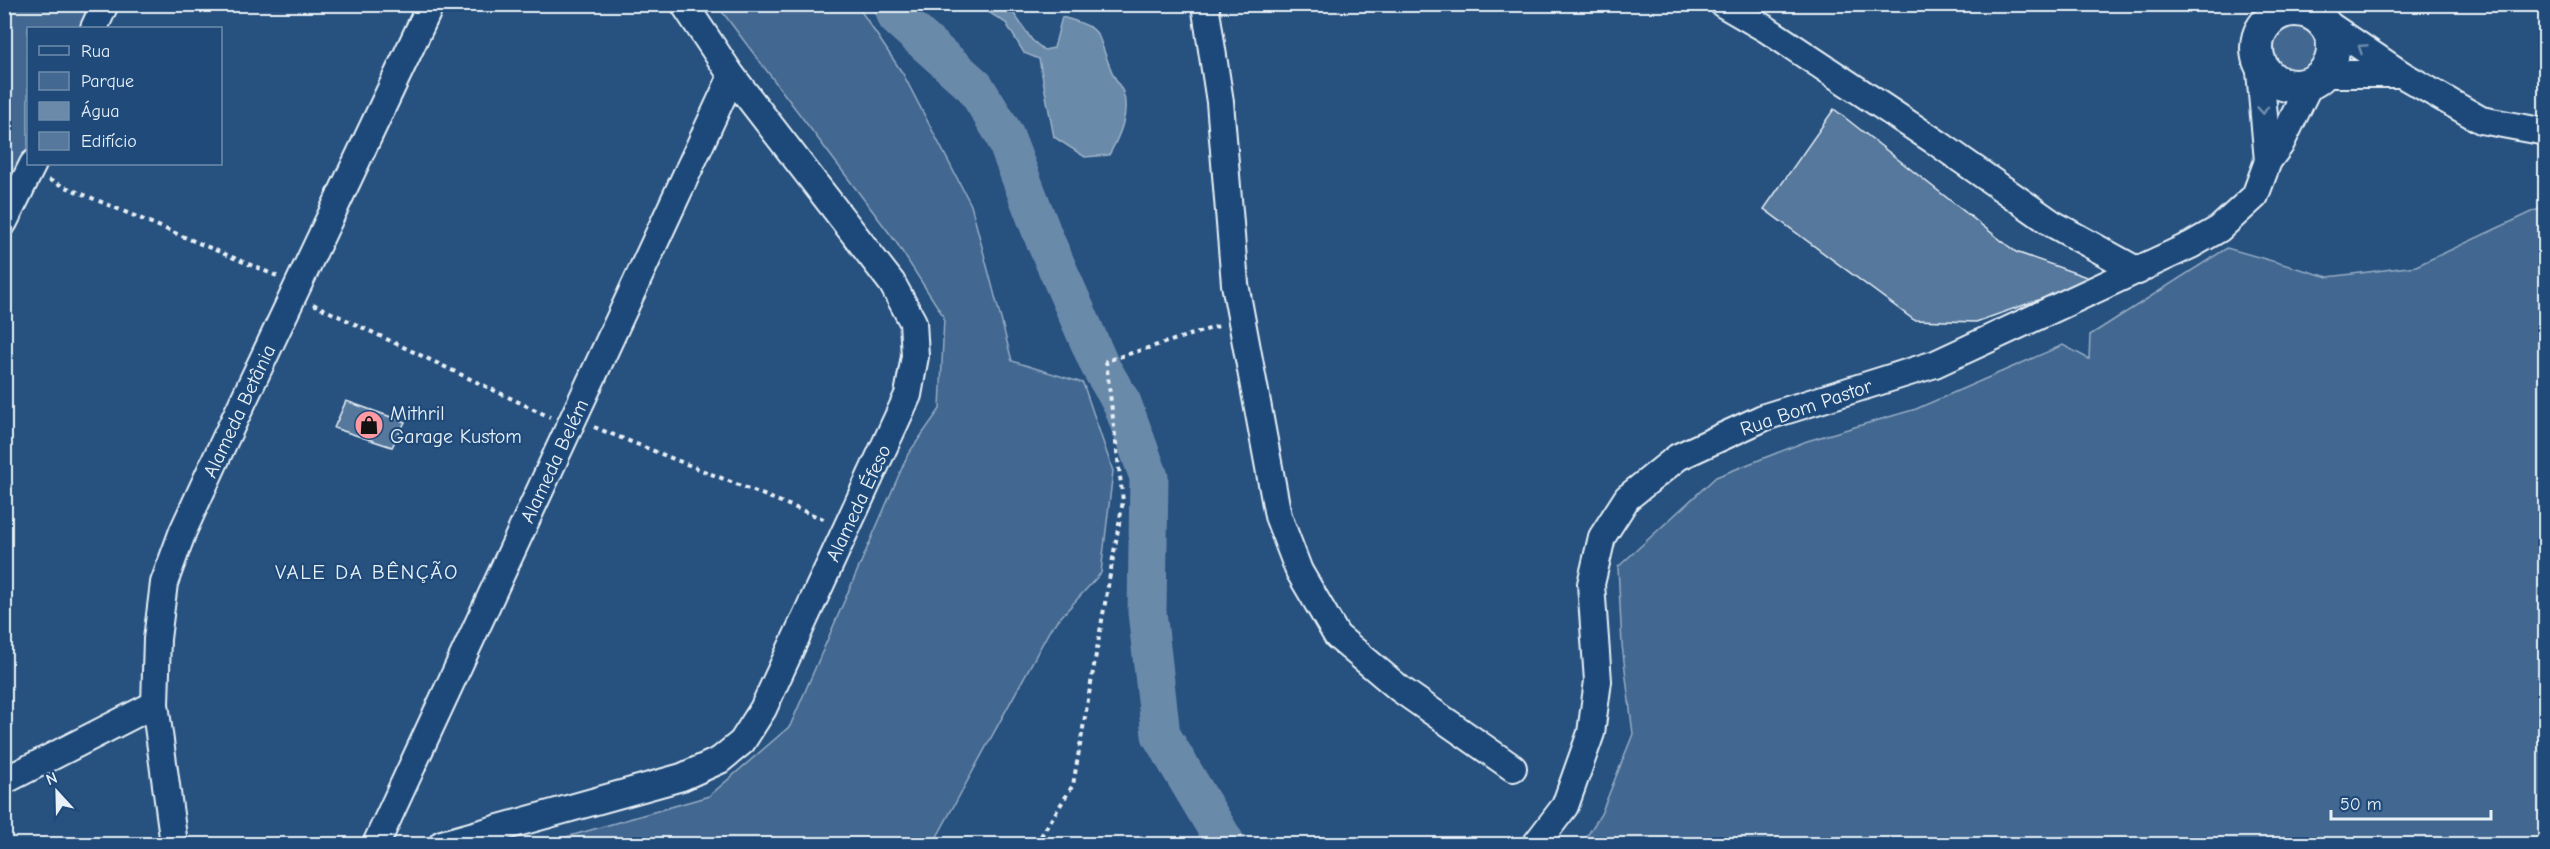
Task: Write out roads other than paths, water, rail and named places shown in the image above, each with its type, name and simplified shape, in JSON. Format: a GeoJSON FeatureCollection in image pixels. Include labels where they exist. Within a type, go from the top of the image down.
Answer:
{"type":"FeatureCollection","features":[{"type":"Feature","properties":{"kind":"street"},"geometry":{"type":"LineString","coordinates":[[94,27],[105,4]]}},
{"type":"Feature","properties":{"kind":"street","name":"Alameda Betânia"},"geometry":{"type":"LineString","coordinates":[[174,844],[155,704],[157,639],[164,583],[183,531],[431,4]]}},
{"type":"Feature","properties":{"kind":"street","name":"Alameda Éfeso"},"geometry":{"type":"LineString","coordinates":[[442,844],[682,777],[720,760],[742,742],[763,709],[908,395],[915,356],[914,322],[892,283],[732,76],[684,4]]}},
{"type":"Feature","properties":{"kind":"street"},"geometry":{"type":"LineString","coordinates":[[1205,4],[1220,102],[1235,284],[1278,516],[1299,571],[1337,636],[1400,689],[1513,768]]}},
{"type":"Feature","properties":{"kind":"street"},"geometry":{"type":"LineString","coordinates":[[1723,4],[1766,29],[2053,224],[2138,271]]}},
{"type":"Feature","properties":{"kind":"street"},"geometry":{"type":"LineString","coordinates":[[2401,74],[2316,78],[2295,86],[2280,82],[2267,73],[2258,33],[2277,14],[2289,10],[2307,12],[2401,74],[2481,120],[2546,132]]}},
{"type":"Feature","properties":{"kind":"street"},"geometry":{"type":"LineString","coordinates":[[2307,12],[2330,31],[2333,46],[2331,61],[2316,78]]}},
{"type":"Feature","properties":{"kind":"street","name":"Rua Bom Pastor"},"geometry":{"type":"LineString","coordinates":[[2258,33],[2268,160]]}},
{"type":"Feature","properties":{"kind":"street","name":"Alameda Belém"},"geometry":{"type":"LineString","coordinates":[[376,844],[732,76]]}},
{"type":"Feature","properties":{"kind":"street","name":"Rua Bom Pastor"},"geometry":{"type":"LineString","coordinates":[[1536,844],[1565,806],[1592,733],[1598,681],[1591,584],[1602,537],[1627,498],[1678,457],[1765,417],[1935,364],[2138,271],[2219,229],[2255,196],[2268,160],[2280,145],[2316,78]]}},
{"type":"Feature","properties":{"kind":"street"},"geometry":{"type":"LineString","coordinates":[[4,222],[31,167]]}},
{"type":"Feature","properties":{"kind":"street"},"geometry":{"type":"LineString","coordinates":[[4,782],[155,704]]}},
{"type":"Feature","properties":{"kind":"water"},"geometry":{"type":"Polygon","coordinates":[[[981,5],[1008,5],[1032,40],[1044,50],[1054,48],[1062,17],[1086,25],[1096,33],[1125,100],[1122,125],[1109,155],[1085,157],[1054,137],[1039,59],[1024,53],[1006,23],[982,8],[981,5]]]}},
{"type":"Feature","properties":{"kind":"waterway"},"geometry":{"type":"LineString","coordinates":[[892,4],[897,17],[975,87],[1004,134],[1044,238],[1100,366],[1122,403],[1149,477],[1147,612],[1161,735],[1226,844]]}},
{"type":"Feature","properties":{"kind":"place","name":"Mithril Garage Kustom"},"geometry":{"type":"Point","coordinates":[369,425]}},
{"type":"Feature","properties":{"kind":"district","name":"VALE DA BÊNÇÃO"},"geometry":{"type":"Point","coordinates":[367,572]}}]}
